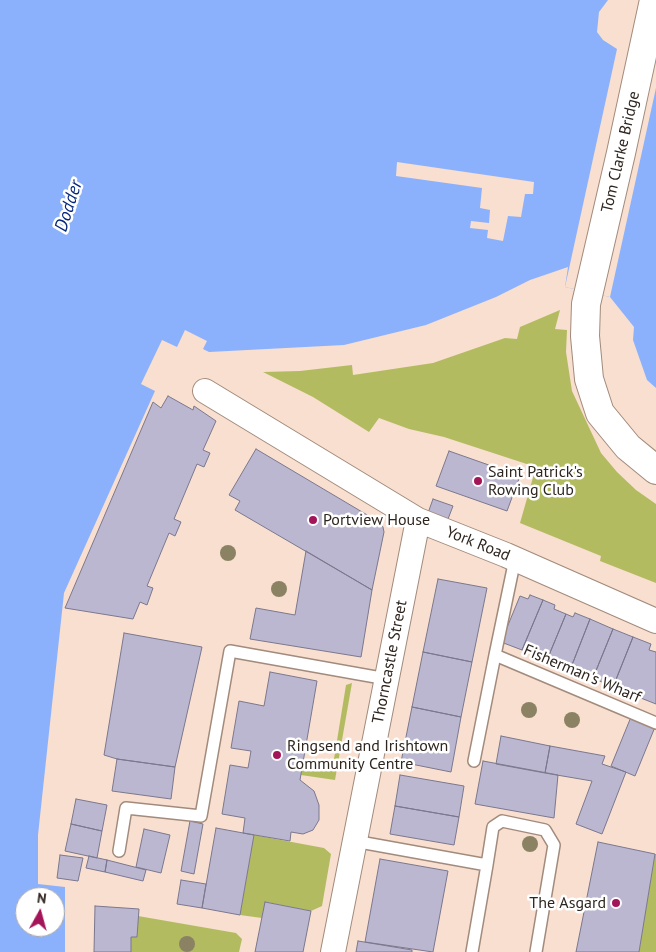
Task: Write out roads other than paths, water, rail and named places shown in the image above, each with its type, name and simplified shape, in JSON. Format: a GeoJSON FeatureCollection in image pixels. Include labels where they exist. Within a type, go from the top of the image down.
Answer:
{"type":"FeatureCollection","features":[{"type":"Feature","properties":{"kind":"main road","name":"Tom Clarke Bridge"},"geometry":{"type":"LineString","coordinates":[[654,0],[586,304],[585,336],[590,379],[600,413],[628,447],[656,470]]}},
{"type":"Feature","properties":{"kind":"street","name":"York Road"},"geometry":{"type":"LineString","coordinates":[[205,391],[418,520],[515,559],[656,621]]}},
{"type":"Feature","properties":{"kind":"street","name":"Thorncastle Street"},"geometry":{"type":"LineString","coordinates":[[333,952],[418,520]]}},
{"type":"Feature","properties":{"kind":"lane"},"geometry":{"type":"LineString","coordinates":[[474,761],[515,559]]}},
{"type":"Feature","properties":{"kind":"lane"},"geometry":{"type":"LineString","coordinates":[[119,851],[126,808],[201,816],[230,651],[386,679]]}},
{"type":"Feature","properties":{"kind":"lane","name":"Fisherman's Wharf"},"geometry":{"type":"LineString","coordinates":[[495,655],[656,724]]}},
{"type":"Feature","properties":{"kind":"lane"},"geometry":{"type":"LineString","coordinates":[[472,952],[493,827],[502,822],[545,830],[554,845],[536,952]]}},
{"type":"Feature","properties":{"kind":"lane"},"geometry":{"type":"LineString","coordinates":[[354,841],[487,865]]}},
{"type":"Feature","properties":{"kind":"water","name":"Dodder"},"geometry":{"type":"Polygon","coordinates":[[[0,0],[656,0],[656,388],[647,380],[633,340],[634,327],[610,297],[565,287],[568,267],[530,280],[496,297],[426,325],[344,345],[209,352],[203,349],[207,341],[185,330],[177,347],[162,340],[141,384],[155,391],[64,593],[38,835],[38,884],[65,887],[15,887],[15,937],[65,937],[65,952],[0,952],[0,0]]]}},
{"type":"Feature","properties":{"kind":"place","name":"Saint Patrick's Rowing Club"},"geometry":{"type":"Point","coordinates":[478,481]}},
{"type":"Feature","properties":{"kind":"place","name":"Portview House"},"geometry":{"type":"Point","coordinates":[313,520]}},
{"type":"Feature","properties":{"kind":"place","name":"Ringsend and Irishtown Community Centre"},"geometry":{"type":"Point","coordinates":[277,755]}},
{"type":"Feature","properties":{"kind":"place","name":"The Asgard"},"geometry":{"type":"Point","coordinates":[616,903]}}]}
